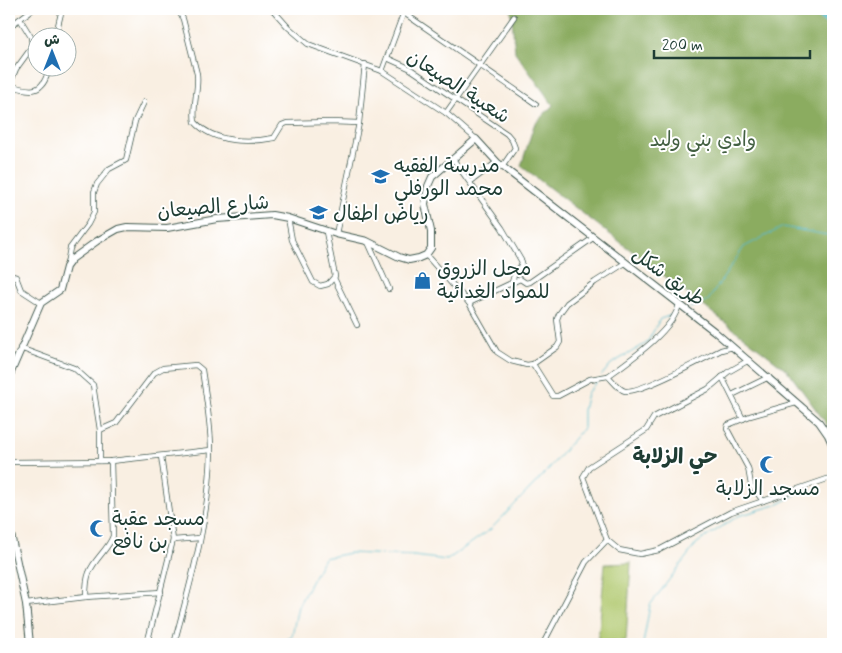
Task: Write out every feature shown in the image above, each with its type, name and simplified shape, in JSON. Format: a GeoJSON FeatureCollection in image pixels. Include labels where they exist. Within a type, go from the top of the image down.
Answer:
{"type":"FeatureCollection","features":[{"type":"Feature","properties":{"kind":"main road","name":"طريق شكل"},"geometry":{"type":"LineString","coordinates":[[476,139],[500,164],[769,377],[819,422],[833,446]]}},
{"type":"Feature","properties":{"kind":"main road"},"geometry":{"type":"LineString","coordinates":[[426,255],[431,248],[432,240],[425,204],[428,186],[432,177],[476,139]]}},
{"type":"Feature","properties":{"kind":"main road","name":"شارع الصيعان"},"geometry":{"type":"LineString","coordinates":[[66,267],[72,259],[118,229],[127,227],[168,228],[217,220],[272,215],[288,218],[326,232],[367,241],[409,260],[426,255]]}},
{"type":"Feature","properties":{"kind":"main road"},"geometry":{"type":"LineString","coordinates":[[9,377],[41,303],[60,290],[66,267]]}},
{"type":"Feature","properties":{"kind":"main road"},"geometry":{"type":"LineString","coordinates":[[9,525],[26,604],[30,644]]}},
{"type":"Feature","properties":{"kind":"street"},"geometry":{"type":"LineString","coordinates":[[9,27],[33,9]]}},
{"type":"Feature","properties":{"kind":"street"},"geometry":{"type":"LineString","coordinates":[[57,28],[62,9]]}},
{"type":"Feature","properties":{"kind":"street"},"geometry":{"type":"LineString","coordinates":[[178,9],[197,74],[197,94],[194,108],[195,122],[213,135],[241,140],[269,139],[274,138],[282,125],[287,123],[358,123]]}},
{"type":"Feature","properties":{"kind":"street"},"geometry":{"type":"LineString","coordinates":[[272,9],[288,27],[308,44],[382,71],[446,113],[476,139]]}},
{"type":"Feature","properties":{"kind":"street"},"geometry":{"type":"LineString","coordinates":[[382,71],[404,11],[536,104]]}},
{"type":"Feature","properties":{"kind":"street"},"geometry":{"type":"LineString","coordinates":[[446,113],[514,17]]}},
{"type":"Feature","properties":{"kind":"street"},"geometry":{"type":"LineString","coordinates":[[20,19],[31,37],[32,47],[16,69],[9,86],[27,91],[35,90],[45,78]]}},
{"type":"Feature","properties":{"kind":"street","name":"شعبية الصيعان"},"geometry":{"type":"LineString","coordinates":[[387,58],[409,68],[511,138],[515,148],[500,164]]}},
{"type":"Feature","properties":{"kind":"street"},"geometry":{"type":"LineString","coordinates":[[336,234],[358,123],[365,64]]}},
{"type":"Feature","properties":{"kind":"street"},"geometry":{"type":"LineString","coordinates":[[66,267],[70,248],[88,224],[94,212],[94,192],[97,184],[109,170],[126,160],[135,121],[144,102]]}},
{"type":"Feature","properties":{"kind":"street"},"geometry":{"type":"LineString","coordinates":[[453,159],[502,228],[522,262],[522,265],[513,275],[512,284]]}},
{"type":"Feature","properties":{"kind":"street"},"geometry":{"type":"LineString","coordinates":[[470,182],[500,164]]}},
{"type":"Feature","properties":{"kind":"street"},"geometry":{"type":"LineString","coordinates":[[288,218],[292,240],[313,282],[324,286],[334,278]]}},
{"type":"Feature","properties":{"kind":"street"},"geometry":{"type":"LineString","coordinates":[[326,232],[335,273],[334,278],[356,325]]}},
{"type":"Feature","properties":{"kind":"street"},"geometry":{"type":"LineString","coordinates":[[469,303],[520,279],[526,283],[530,282],[593,238]]}},
{"type":"Feature","properties":{"kind":"street"},"geometry":{"type":"LineString","coordinates":[[367,241],[389,289]]}},
{"type":"Feature","properties":{"kind":"street"},"geometry":{"type":"LineString","coordinates":[[426,255],[469,303],[497,352],[518,364],[532,364],[557,347],[560,342],[559,314],[566,303],[625,263]]}},
{"type":"Feature","properties":{"kind":"street"},"geometry":{"type":"LineString","coordinates":[[9,275],[16,277],[21,290],[41,303]]}},
{"type":"Feature","properties":{"kind":"street"},"geometry":{"type":"LineString","coordinates":[[532,364],[552,395],[556,396],[590,379],[608,376],[634,358],[665,329],[678,311],[679,304]]}},
{"type":"Feature","properties":{"kind":"street"},"geometry":{"type":"LineString","coordinates":[[608,376],[622,390],[630,390],[646,386],[721,350],[733,347]]}},
{"type":"Feature","properties":{"kind":"street"},"geometry":{"type":"LineString","coordinates":[[20,348],[74,368],[85,376],[95,388],[100,430],[100,461]]}},
{"type":"Feature","properties":{"kind":"street"},"geometry":{"type":"LineString","coordinates":[[749,360],[722,377],[708,389],[654,417],[646,430],[586,470],[584,477],[607,540],[619,550],[629,553],[650,552],[666,546],[719,517],[833,477]]}},
{"type":"Feature","properties":{"kind":"street"},"geometry":{"type":"LineString","coordinates":[[100,430],[116,423],[159,370],[196,365],[202,370],[210,422],[211,450],[207,498],[191,582],[174,644]]}},
{"type":"Feature","properties":{"kind":"street"},"geometry":{"type":"LineString","coordinates":[[722,377],[743,419]]}},
{"type":"Feature","properties":{"kind":"street"},"geometry":{"type":"LineString","coordinates":[[732,395],[769,377]]}},
{"type":"Feature","properties":{"kind":"street"},"geometry":{"type":"LineString","coordinates":[[763,500],[751,485],[746,463],[727,429],[729,424],[796,403]]}},
{"type":"Feature","properties":{"kind":"street"},"geometry":{"type":"LineString","coordinates":[[9,462],[111,461],[211,450]]}},
{"type":"Feature","properties":{"kind":"street"},"geometry":{"type":"LineString","coordinates":[[147,644],[173,540],[161,456]]}},
{"type":"Feature","properties":{"kind":"street"},"geometry":{"type":"LineString","coordinates":[[86,597],[87,579],[90,570],[111,542],[113,536],[111,461]]}},
{"type":"Feature","properties":{"kind":"street"},"geometry":{"type":"LineString","coordinates":[[173,540],[200,538]]}},
{"type":"Feature","properties":{"kind":"street"},"geometry":{"type":"LineString","coordinates":[[543,644],[586,562],[607,540]]}},
{"type":"Feature","properties":{"kind":"street"},"geometry":{"type":"LineString","coordinates":[[26,604],[86,597],[161,592]]}},
{"type":"Feature","properties":{"kind":"green space","name":"وادي بني وليد"},"geometry":{"type":"Polygon","coordinates":[[[511,9],[833,9],[833,433],[787,370],[521,166],[534,125],[553,105],[515,52],[511,9]]]}},
{"type":"Feature","properties":{"kind":"green space"},"geometry":{"type":"Polygon","coordinates":[[[631,563],[626,641],[598,641],[605,564],[631,563]]]}},
{"type":"Feature","properties":{"kind":"waterway","name":"وادي بني وليد"},"geometry":{"type":"LineString","coordinates":[[813,9],[833,24]]}},
{"type":"Feature","properties":{"kind":"waterway"},"geometry":{"type":"LineString","coordinates":[[690,308],[707,302],[744,247],[783,227],[833,236]]}},
{"type":"Feature","properties":{"kind":"waterway"},"geometry":{"type":"LineString","coordinates":[[602,375],[611,364],[647,343],[660,319],[672,315]]}},
{"type":"Feature","properties":{"kind":"waterway"},"geometry":{"type":"LineString","coordinates":[[280,644],[292,636],[298,606],[324,558],[350,553],[414,556],[447,560],[491,529],[546,472],[583,428],[583,410],[587,393],[598,380]]}},
{"type":"Feature","properties":{"kind":"waterway"},"geometry":{"type":"LineString","coordinates":[[828,477],[833,474]]}},
{"type":"Feature","properties":{"kind":"waterway"},"geometry":{"type":"LineString","coordinates":[[643,644],[650,605],[697,543],[738,516],[779,504],[809,487]]}},
{"type":"Feature","properties":{"kind":"place","name":"مدرسة الفقيه محمد الورفلي"},"geometry":{"type":"Point","coordinates":[380,176]}},
{"type":"Feature","properties":{"kind":"place","name":"رياض اطفال"},"geometry":{"type":"Point","coordinates":[319,213]}},
{"type":"Feature","properties":{"kind":"place","name":"محل الزروق للمواد الغدائية"},"geometry":{"type":"Point","coordinates":[423,280]}},
{"type":"Feature","properties":{"kind":"place","name":"مسجد الزلابة"},"geometry":{"type":"Point","coordinates":[768,464]}},
{"type":"Feature","properties":{"kind":"place","name":"مسجد عقبة بن نافع"},"geometry":{"type":"Point","coordinates":[98,529]}},
{"type":"Feature","properties":{"kind":"district","name":"حي الزلابة"},"geometry":{"type":"Point","coordinates":[675,456]}}]}
